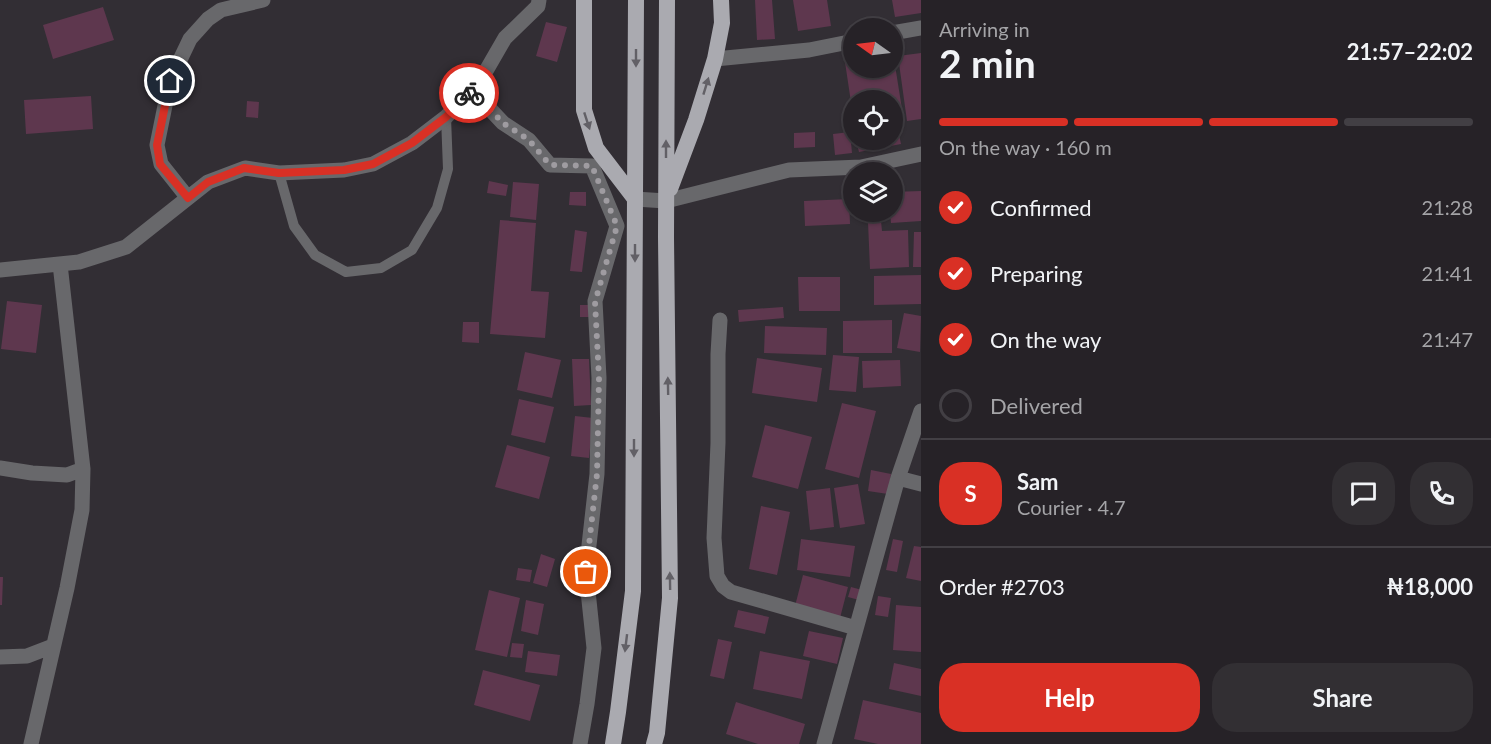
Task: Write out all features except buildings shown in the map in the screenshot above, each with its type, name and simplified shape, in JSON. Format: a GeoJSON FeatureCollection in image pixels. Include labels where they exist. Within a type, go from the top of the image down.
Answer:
{"type":"FeatureCollection","features":[{"type":"Feature","properties":{"kind":"highway"},"geometry":{"type":"LineString","coordinates":[[584,0],[584,110],[596,148],[635,199]]}},
{"type":"Feature","properties":{"kind":"highway"},"geometry":{"type":"LineString","coordinates":[[613,744],[633,591],[636,0]]}},
{"type":"Feature","properties":{"kind":"highway"},"geometry":{"type":"LineString","coordinates":[[654,744],[670,598],[666,201],[667,0]]}},
{"type":"Feature","properties":{"kind":"highway"},"geometry":{"type":"LineString","coordinates":[[666,201],[696,120],[715,59],[722,22],[721,0]]}},
{"type":"Feature","properties":{"kind":"street"},"geometry":{"type":"LineString","coordinates":[[188,198],[160,164],[157,145],[170,81],[190,39],[208,19],[221,10],[263,0]]}},
{"type":"Feature","properties":{"kind":"street"},"geometry":{"type":"LineString","coordinates":[[0,270],[79,262],[126,247],[208,182],[244,168],[279,173],[344,170],[373,164],[412,143],[446,117],[479,83],[505,38],[535,2]]}},
{"type":"Feature","properties":{"kind":"street"},"geometry":{"type":"LineString","coordinates":[[903,31],[921,27]]}},
{"type":"Feature","properties":{"kind":"street"},"geometry":{"type":"LineString","coordinates":[[715,59],[809,50],[843,43]]}},
{"type":"Feature","properties":{"kind":"street"},"geometry":{"type":"LineString","coordinates":[[479,83],[488,107],[503,123],[529,140],[550,165],[592,166],[617,226],[595,302],[599,378],[597,474],[586,572],[594,648],[580,744]]}},
{"type":"Feature","properties":{"kind":"street"},"geometry":{"type":"LineString","coordinates":[[635,199],[666,201],[789,170],[861,167],[921,154]]}},
{"type":"Feature","properties":{"kind":"street"},"geometry":{"type":"LineString","coordinates":[[31,744],[67,588],[82,510],[83,469],[60,264]]}},
{"type":"Feature","properties":{"kind":"street"},"geometry":{"type":"LineString","coordinates":[[720,320],[714,538],[717,576],[731,592],[856,628]]}},
{"type":"Feature","properties":{"kind":"street"},"geometry":{"type":"LineString","coordinates":[[824,744],[898,478],[921,411]]}},
{"type":"Feature","properties":{"kind":"street"},"geometry":{"type":"LineString","coordinates":[[0,468],[67,475],[83,469]]}},
{"type":"Feature","properties":{"kind":"street"},"geometry":{"type":"LineString","coordinates":[[898,478],[921,484]]}},
{"type":"Feature","properties":{"kind":"street"},"geometry":{"type":"LineString","coordinates":[[0,657],[27,656],[53,646]]}},
{"type":"Feature","properties":{"kind":"lane"},"geometry":{"type":"LineString","coordinates":[[279,173],[294,226],[315,255],[346,272],[381,268],[412,250],[437,208],[448,169],[446,117]]}},
{"type":"Feature","properties":{"kind":"way so far"},"geometry":{"type":"LineString","coordinates":[[469,93],[479,83],[488,107],[503,123],[529,140],[550,165],[592,166],[617,226],[595,302],[599,378],[597,474],[586,572]]}},
{"type":"Feature","properties":{"kind":"route"},"geometry":{"type":"LineString","coordinates":[[170,81],[157,145],[160,164],[188,198],[208,182],[244,168],[279,173],[344,170],[373,164],[412,143],[446,117],[469,93]]}}]}
